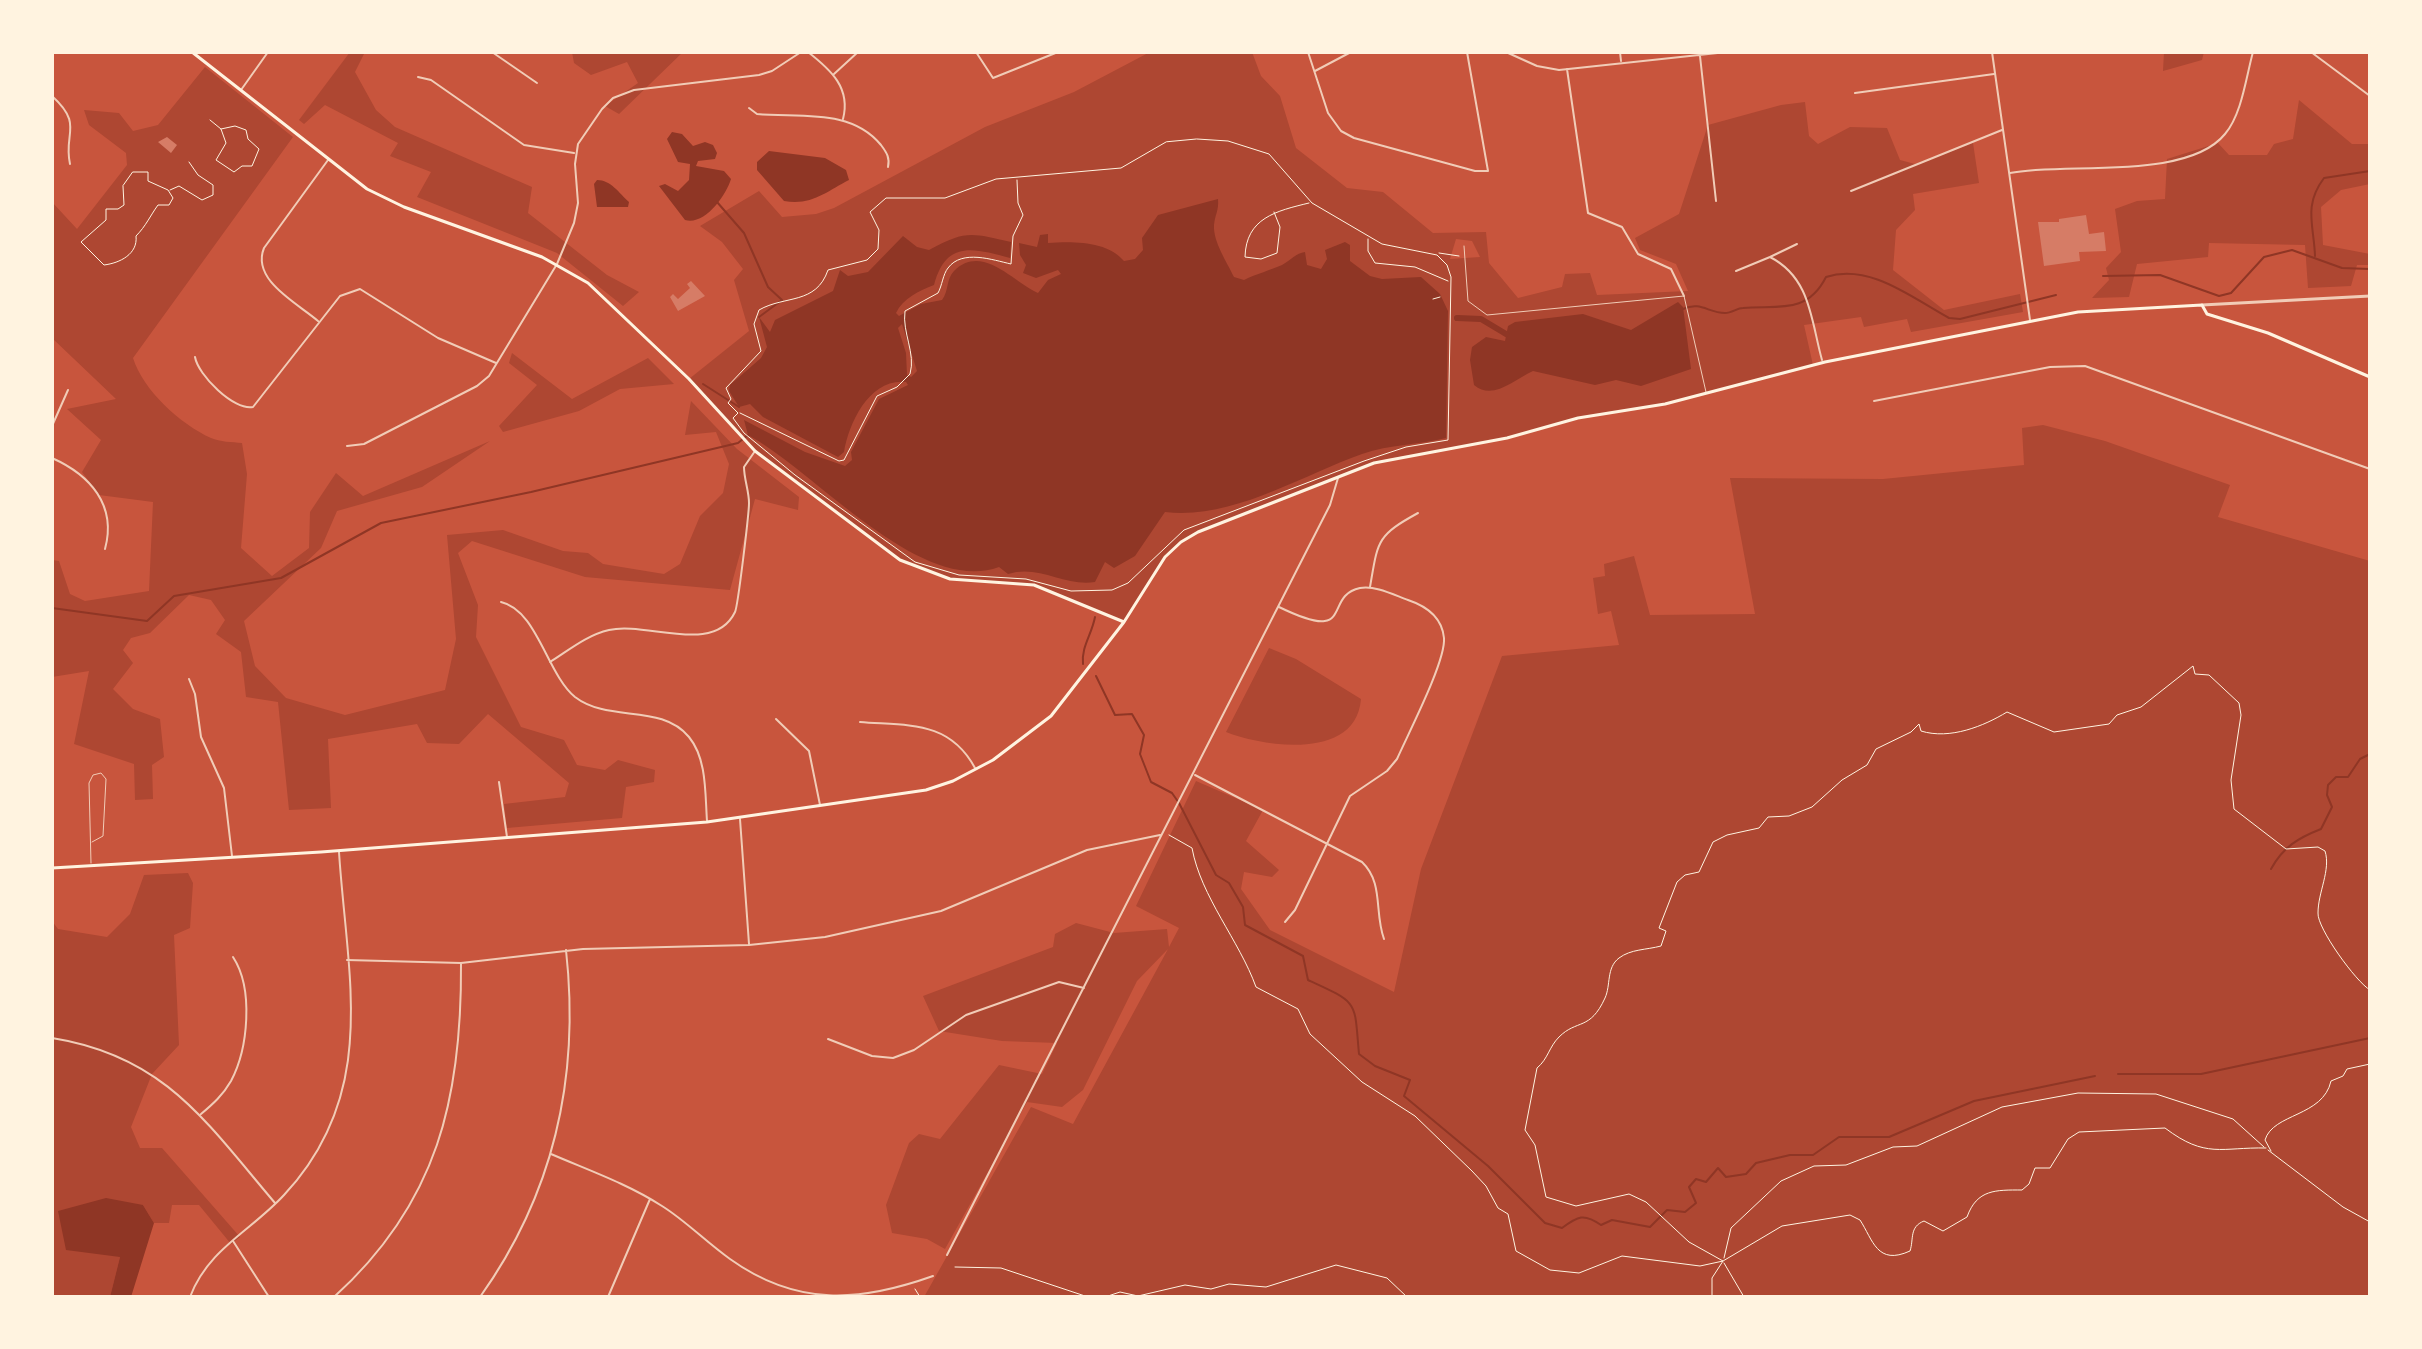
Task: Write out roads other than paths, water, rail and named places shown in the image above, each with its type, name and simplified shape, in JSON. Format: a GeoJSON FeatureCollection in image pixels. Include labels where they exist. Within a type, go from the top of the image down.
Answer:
{"type":"FeatureCollection","features":[{"type":"Feature","properties":{"kind":"main road"},"geometry":{"type":"LineString","coordinates":[[192,52],[328,160],[389,200],[557,264],[601,294],[689,379],[755,451],[910,566],[950,579],[1034,585],[1124,622]]}},
{"type":"Feature","properties":{"kind":"main road"},"geometry":{"type":"LineString","coordinates":[[52,868],[338,851],[707,822],[926,790],[976,769],[1027,737],[1051,716],[1124,622],[1159,565],[1181,542],[1198,532],[1399,456],[1478,444],[1578,418],[1706,394],[1823,363],[2098,309],[2202,305],[2207,314],[2261,330],[2370,377]]}},
{"type":"Feature","properties":{"kind":"street"},"geometry":{"type":"LineString","coordinates":[[241,91],[268,52]]}},
{"type":"Feature","properties":{"kind":"street"},"geometry":{"type":"LineString","coordinates":[[492,52],[537,83]]}},
{"type":"Feature","properties":{"kind":"street"},"geometry":{"type":"LineString","coordinates":[[347,446],[364,444],[477,386],[497,363],[557,264],[578,213],[575,153],[588,126],[613,98],[634,90],[759,75],[772,71],[801,52]]}},
{"type":"Feature","properties":{"kind":"street"},"geometry":{"type":"LineString","coordinates":[[808,52],[833,75],[846,94],[843,119]]}},
{"type":"Feature","properties":{"kind":"street"},"geometry":{"type":"LineString","coordinates":[[833,75],[858,52]]}},
{"type":"Feature","properties":{"kind":"street"},"geometry":{"type":"LineString","coordinates":[[976,52],[993,78],[1058,52]]}},
{"type":"Feature","properties":{"kind":"street"},"geometry":{"type":"LineString","coordinates":[[1308,52],[1328,113],[1347,135],[1475,171],[1488,171],[1467,52]]}},
{"type":"Feature","properties":{"kind":"street"},"geometry":{"type":"LineString","coordinates":[[1314,71],[1351,52]]}},
{"type":"Feature","properties":{"kind":"street"},"geometry":{"type":"LineString","coordinates":[[1506,52],[1537,66],[1567,69],[1727,52]]}},
{"type":"Feature","properties":{"kind":"street"},"geometry":{"type":"LineString","coordinates":[[1620,52],[1621,62]]}},
{"type":"Feature","properties":{"kind":"street"},"geometry":{"type":"LineString","coordinates":[[1992,52],[2030,322]]}},
{"type":"Feature","properties":{"kind":"street"},"geometry":{"type":"LineString","coordinates":[[2010,173],[2134,166],[2164,162],[2207,148],[2227,133],[2233,121],[2253,52]]}},
{"type":"Feature","properties":{"kind":"street"},"geometry":{"type":"LineString","coordinates":[[2311,52],[2370,96]]}},
{"type":"Feature","properties":{"kind":"street"},"geometry":{"type":"LineString","coordinates":[[1700,55],[1716,201]]}},
{"type":"Feature","properties":{"kind":"street"},"geometry":{"type":"LineString","coordinates":[[1567,69],[1588,213],[1622,227],[1638,254],[1671,269],[1684,296]]}},
{"type":"Feature","properties":{"kind":"street"},"geometry":{"type":"LineString","coordinates":[[1855,93],[1996,73]]}},
{"type":"Feature","properties":{"kind":"street"},"geometry":{"type":"LineString","coordinates":[[418,77],[431,80],[524,145],[575,153]]}},
{"type":"Feature","properties":{"kind":"street"},"geometry":{"type":"LineString","coordinates":[[52,96],[65,111],[71,126],[70,164]]}},
{"type":"Feature","properties":{"kind":"street"},"geometry":{"type":"LineString","coordinates":[[749,108],[757,114],[843,119],[874,137],[889,156],[888,167]]}},
{"type":"Feature","properties":{"kind":"street"},"geometry":{"type":"LineString","coordinates":[[1851,191],[2004,130]]}},
{"type":"Feature","properties":{"kind":"street"},"geometry":{"type":"LineString","coordinates":[[318,321],[267,279],[260,259],[264,248],[328,160]]}},
{"type":"Feature","properties":{"kind":"street"},"geometry":{"type":"LineString","coordinates":[[1736,271],[1797,244]]}},
{"type":"Feature","properties":{"kind":"street"},"geometry":{"type":"LineString","coordinates":[[1770,257],[1798,280],[1808,296],[1823,363]]}},
{"type":"Feature","properties":{"kind":"street"},"geometry":{"type":"LineString","coordinates":[[195,357],[198,370],[239,407],[248,409],[256,405],[318,321],[344,293],[366,290],[438,338],[497,363]]}},
{"type":"Feature","properties":{"kind":"street"},"geometry":{"type":"LineString","coordinates":[[2202,305],[2370,296]]}},
{"type":"Feature","properties":{"kind":"street"},"geometry":{"type":"LineString","coordinates":[[1874,401],[2050,367],[2079,365],[2370,469]]}},
{"type":"Feature","properties":{"kind":"street"},"geometry":{"type":"LineString","coordinates":[[52,426],[68,390]]}},
{"type":"Feature","properties":{"kind":"street"},"geometry":{"type":"LineString","coordinates":[[550,662],[589,637],[610,630],[632,628],[700,635],[725,625],[739,601],[741,554],[749,515],[744,467],[755,451]]}},
{"type":"Feature","properties":{"kind":"street"},"geometry":{"type":"LineString","coordinates":[[52,458],[76,470],[96,490],[108,517],[105,549]]}},
{"type":"Feature","properties":{"kind":"street"},"geometry":{"type":"LineString","coordinates":[[947,1255],[1279,607],[1330,505],[1338,477]]}},
{"type":"Feature","properties":{"kind":"street"},"geometry":{"type":"LineString","coordinates":[[1370,588],[1383,537],[1394,525],[1418,513]]}},
{"type":"Feature","properties":{"kind":"street"},"geometry":{"type":"LineString","coordinates":[[1279,607],[1311,622],[1321,622],[1333,616],[1352,591],[1370,588],[1428,609],[1441,627],[1444,644],[1397,759],[1387,771],[1354,792],[1295,910],[1285,922]]}},
{"type":"Feature","properties":{"kind":"street"},"geometry":{"type":"LineString","coordinates":[[501,602],[522,614],[564,685],[585,703],[602,710],[663,719],[685,733],[697,748],[702,765],[707,822]]}},
{"type":"Feature","properties":{"kind":"street"},"geometry":{"type":"LineString","coordinates":[[189,679],[195,694],[201,737],[224,788],[232,857]]}},
{"type":"Feature","properties":{"kind":"street"},"geometry":{"type":"LineString","coordinates":[[776,719],[809,751],[821,806]]}},
{"type":"Feature","properties":{"kind":"street"},"geometry":{"type":"LineString","coordinates":[[860,722],[923,728],[943,734],[964,749],[976,769]]}},
{"type":"Feature","properties":{"kind":"street"},"geometry":{"type":"LineString","coordinates":[[1194,774],[1358,859],[1373,874],[1384,939]]}},
{"type":"Feature","properties":{"kind":"street"},"geometry":{"type":"LineString","coordinates":[[499,782],[507,838]]}},
{"type":"Feature","properties":{"kind":"street"},"geometry":{"type":"LineString","coordinates":[[740,817],[749,945]]}},
{"type":"Feature","properties":{"kind":"street"},"geometry":{"type":"LineString","coordinates":[[347,960],[461,963],[566,950],[749,945],[825,937],[929,915],[1087,850],[1161,835]]}},
{"type":"Feature","properties":{"kind":"street"},"geometry":{"type":"LineString","coordinates":[[190,1297],[204,1268],[231,1239],[276,1204],[318,1151],[345,1085],[353,1032],[352,979],[347,960],[338,851]]}},
{"type":"Feature","properties":{"kind":"street"},"geometry":{"type":"LineString","coordinates":[[480,1297],[524,1221],[551,1154],[570,1056],[572,1006],[566,950]]}},
{"type":"Feature","properties":{"kind":"street"},"geometry":{"type":"LineString","coordinates":[[200,1115],[229,1084],[242,1047],[242,980],[233,957]]}},
{"type":"Feature","properties":{"kind":"street"},"geometry":{"type":"LineString","coordinates":[[334,1297],[365,1266],[402,1218],[440,1140],[458,1062],[461,963]]}},
{"type":"Feature","properties":{"kind":"street"},"geometry":{"type":"LineString","coordinates":[[828,1039],[872,1056],[893,1058],[908,1054],[966,1015],[1059,982],[1085,988]]}},
{"type":"Feature","properties":{"kind":"street"},"geometry":{"type":"LineString","coordinates":[[52,1038],[91,1045],[152,1073],[200,1115],[276,1204]]}},
{"type":"Feature","properties":{"kind":"street"},"geometry":{"type":"LineString","coordinates":[[551,1154],[650,1198],[752,1273],[794,1290],[834,1297],[876,1294],[933,1276]]}},
{"type":"Feature","properties":{"kind":"street"},"geometry":{"type":"LineString","coordinates":[[608,1297],[650,1198]]}},
{"type":"Feature","properties":{"kind":"street"},"geometry":{"type":"LineString","coordinates":[[231,1239],[269,1297]]}},
{"type":"Feature","properties":{"kind":"lane"},"geometry":{"type":"LineString","coordinates":[[1464,246],[1468,301],[1487,315],[1684,296],[1706,394]]}},
{"type":"Feature","properties":{"kind":"lane"},"geometry":{"type":"LineString","coordinates":[[92,842],[103,836],[104,831],[106,779],[101,773],[90,777],[89,783],[92,866]]}},
{"type":"Feature","properties":{"kind":"waterway"},"geometry":{"type":"LineString","coordinates":[[2315,256],[2312,207],[2324,178],[2370,171]]}},
{"type":"Feature","properties":{"kind":"waterway"},"geometry":{"type":"LineString","coordinates":[[717,202],[744,233],[768,287],[782,300],[759,317]]}},
{"type":"Feature","properties":{"kind":"waterway"},"geometry":{"type":"LineString","coordinates":[[2103,276],[2160,275],[2219,296],[2231,293],[2264,257],[2292,250],[2342,268],[2370,269]]}},
{"type":"Feature","properties":{"kind":"waterway"},"geometry":{"type":"LineString","coordinates":[[1683,309],[1695,306],[1725,313],[1741,308],[1790,306],[1810,297],[1826,277],[1842,274],[1859,275],[1890,285],[1949,318],[1960,319],[2056,295]]}},
{"type":"Feature","properties":{"kind":"waterway"},"geometry":{"type":"LineString","coordinates":[[1457,318],[1481,319],[1506,334]]}},
{"type":"Feature","properties":{"kind":"waterway"},"geometry":{"type":"LineString","coordinates":[[703,384],[739,407]]}},
{"type":"Feature","properties":{"kind":"waterway"},"geometry":{"type":"LineString","coordinates":[[52,608],[147,621],[174,596],[281,578],[381,523],[531,492],[738,443],[748,435]]}},
{"type":"Feature","properties":{"kind":"waterway"},"geometry":{"type":"LineString","coordinates":[[1083,664],[1095,617]]}},
{"type":"Feature","properties":{"kind":"waterway"},"geometry":{"type":"LineString","coordinates":[[1096,676],[1115,715],[1132,714],[1144,735],[1140,754],[1151,782],[1172,793],[1179,803],[1216,875],[1229,883],[1243,907],[1245,925],[1303,956],[1308,980],[1337,994],[1351,1006],[1359,1054],[1375,1066],[1410,1080],[1404,1096],[1488,1166],[1545,1223],[1562,1228],[1585,1218],[1601,1225],[1612,1220],[1650,1227],[1667,1210],[1685,1212],[1696,1203],[1689,1187],[1696,1179],[1706,1182],[1718,1168],[1726,1177],[1746,1174],[1756,1163],[1790,1155],[1813,1155],[1839,1137],[1889,1137],[1974,1101],[2095,1076]]}},
{"type":"Feature","properties":{"kind":"waterway"},"geometry":{"type":"LineString","coordinates":[[2271,869],[2292,844],[2321,829],[2332,807],[2327,795],[2328,785],[2336,777],[2348,777],[2360,759],[2370,754]]}},
{"type":"Feature","properties":{"kind":"waterway"},"geometry":{"type":"LineString","coordinates":[[2118,1074],[2201,1074],[2370,1038]]}}]}
